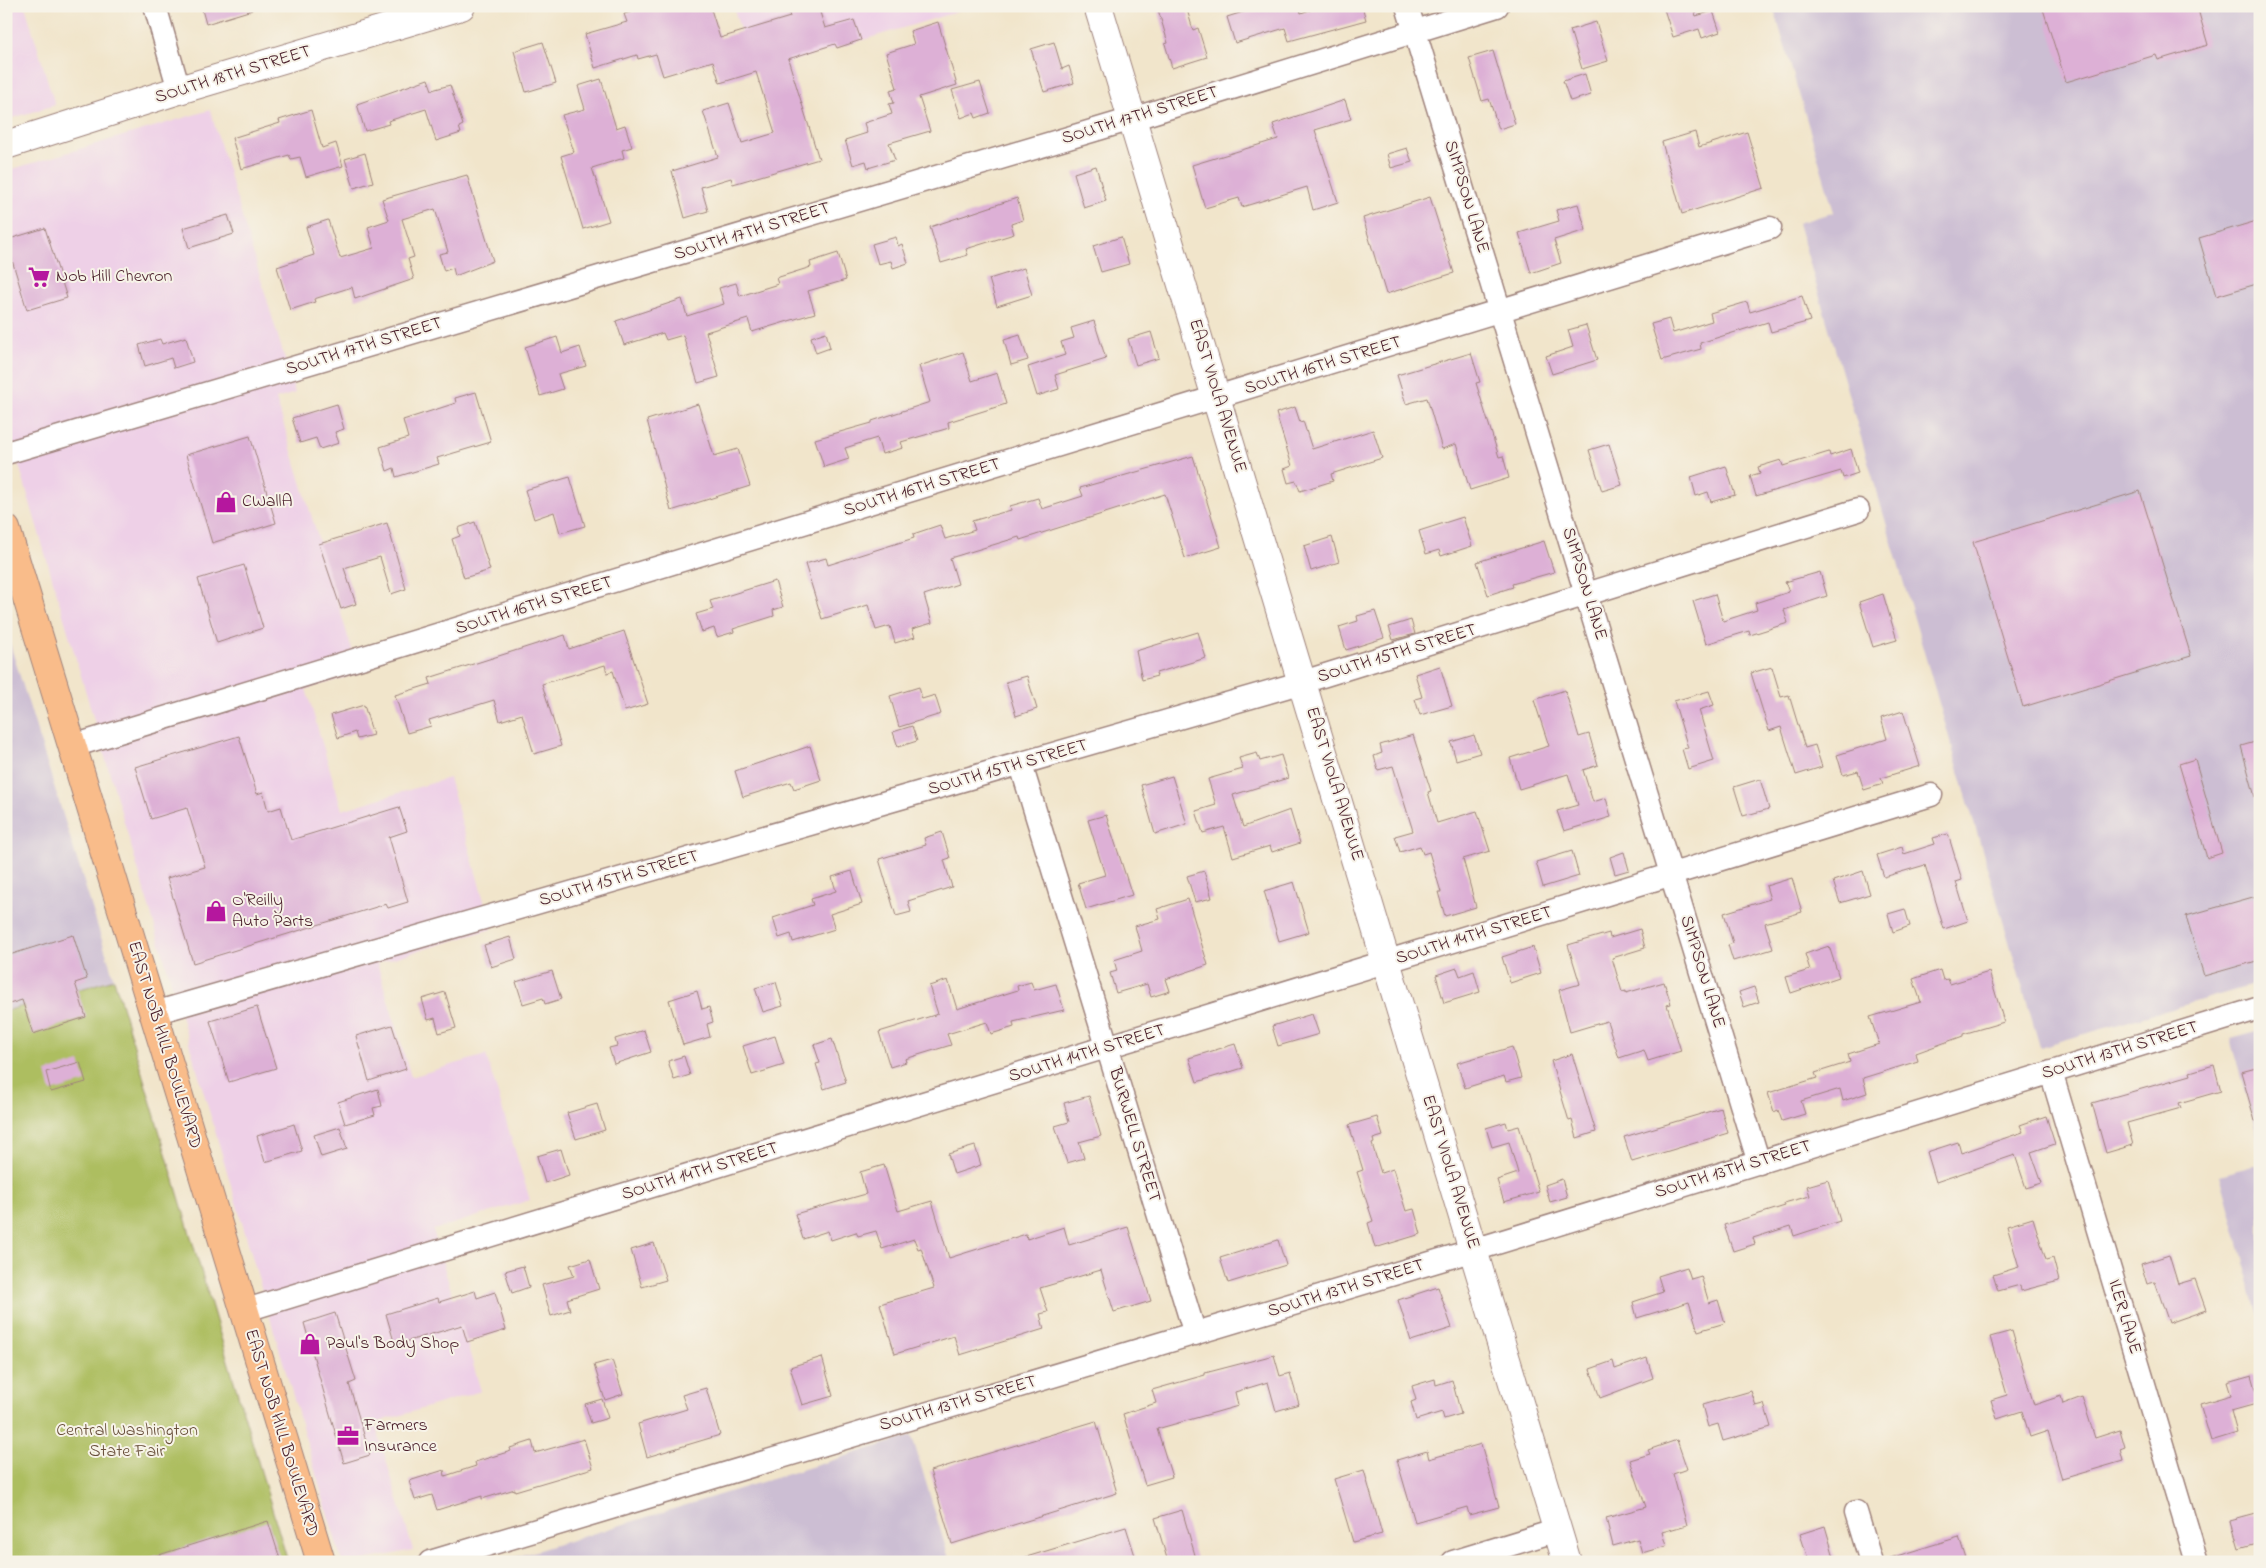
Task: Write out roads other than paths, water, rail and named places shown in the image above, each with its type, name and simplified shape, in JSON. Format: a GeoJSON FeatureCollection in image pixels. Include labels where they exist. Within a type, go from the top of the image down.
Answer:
{"type":"FeatureCollection","features":[{"type":"Feature","properties":{"kind":"main road","name":"EAST NOB HILL BOULEVARD"},"geometry":{"type":"LineString","coordinates":[[6,529],[321,1562]]}},
{"type":"Feature","properties":{"kind":"street"},"geometry":{"type":"LineString","coordinates":[[155,6],[180,90]]}},
{"type":"Feature","properties":{"kind":"street","name":"SOUTH 18TH STREET"},"geometry":{"type":"LineString","coordinates":[[6,145],[180,90],[461,6]]}},
{"type":"Feature","properties":{"kind":"street","name":"EAST VIOLA AVENUE"},"geometry":{"type":"LineString","coordinates":[[1098,6],[1218,398],[1568,1562]]}},
{"type":"Feature","properties":{"kind":"street","name":"SIMPSON LANE"},"geometry":{"type":"LineString","coordinates":[[1407,6],[1673,875],[1759,1163]]}},
{"type":"Feature","properties":{"kind":"street","name":"SOUTH 17TH STREET"},"geometry":{"type":"LineString","coordinates":[[6,453],[1132,119],[1497,6]]}},
{"type":"Feature","properties":{"kind":"street","name":"SOUTH 16TH STREET"},"geometry":{"type":"LineString","coordinates":[[73,746],[1770,228]]}},
{"type":"Feature","properties":{"kind":"street","name":"SOUTH 15TH STREET"},"geometry":{"type":"LineString","coordinates":[[154,1012],[1303,682],[1858,510]]}},
{"type":"Feature","properties":{"kind":"street","name":"BURWELL STREET"},"geometry":{"type":"LineString","coordinates":[[1020,764],[1195,1334]]}},
{"type":"Feature","properties":{"kind":"street","name":"SOUTH 14TH STREET"},"geometry":{"type":"LineString","coordinates":[[243,1311],[1931,795]]}},
{"type":"Feature","properties":{"kind":"street","name":"SOUTH 13TH STREET"},"geometry":{"type":"LineString","coordinates":[[430,1562],[1474,1250],[2260,1008]]}},
{"type":"Feature","properties":{"kind":"street","name":"ILER LANE"},"geometry":{"type":"LineString","coordinates":[[2051,1072],[2197,1562]]}},
{"type":"Feature","properties":{"kind":"street"},"geometry":{"type":"LineString","coordinates":[[1856,1512],[1871,1562]]}},
{"type":"Feature","properties":{"kind":"street"},"geometry":{"type":"LineString","coordinates":[[1453,1562],[1558,1530]]}},
{"type":"Feature","properties":{"kind":"place","name":"Nob Hill Chevron"},"geometry":{"type":"Point","coordinates":[39,277]}},
{"type":"Feature","properties":{"kind":"place","name":"CWallA"},"geometry":{"type":"Point","coordinates":[226,502]}},
{"type":"Feature","properties":{"kind":"place","name":"O'Reilly Auto Parts"},"geometry":{"type":"Point","coordinates":[216,911]}},
{"type":"Feature","properties":{"kind":"place","name":"Paul's Body Shop"},"geometry":{"type":"Point","coordinates":[310,1344]}},
{"type":"Feature","properties":{"kind":"place","name":"Farmers Insurance"},"geometry":{"type":"Point","coordinates":[348,1436]}},
{"type":"Feature","properties":{"kind":"park label","name":"Central Washington State Fair"},"geometry":{"type":"Point","coordinates":[127,1441]}}]}
